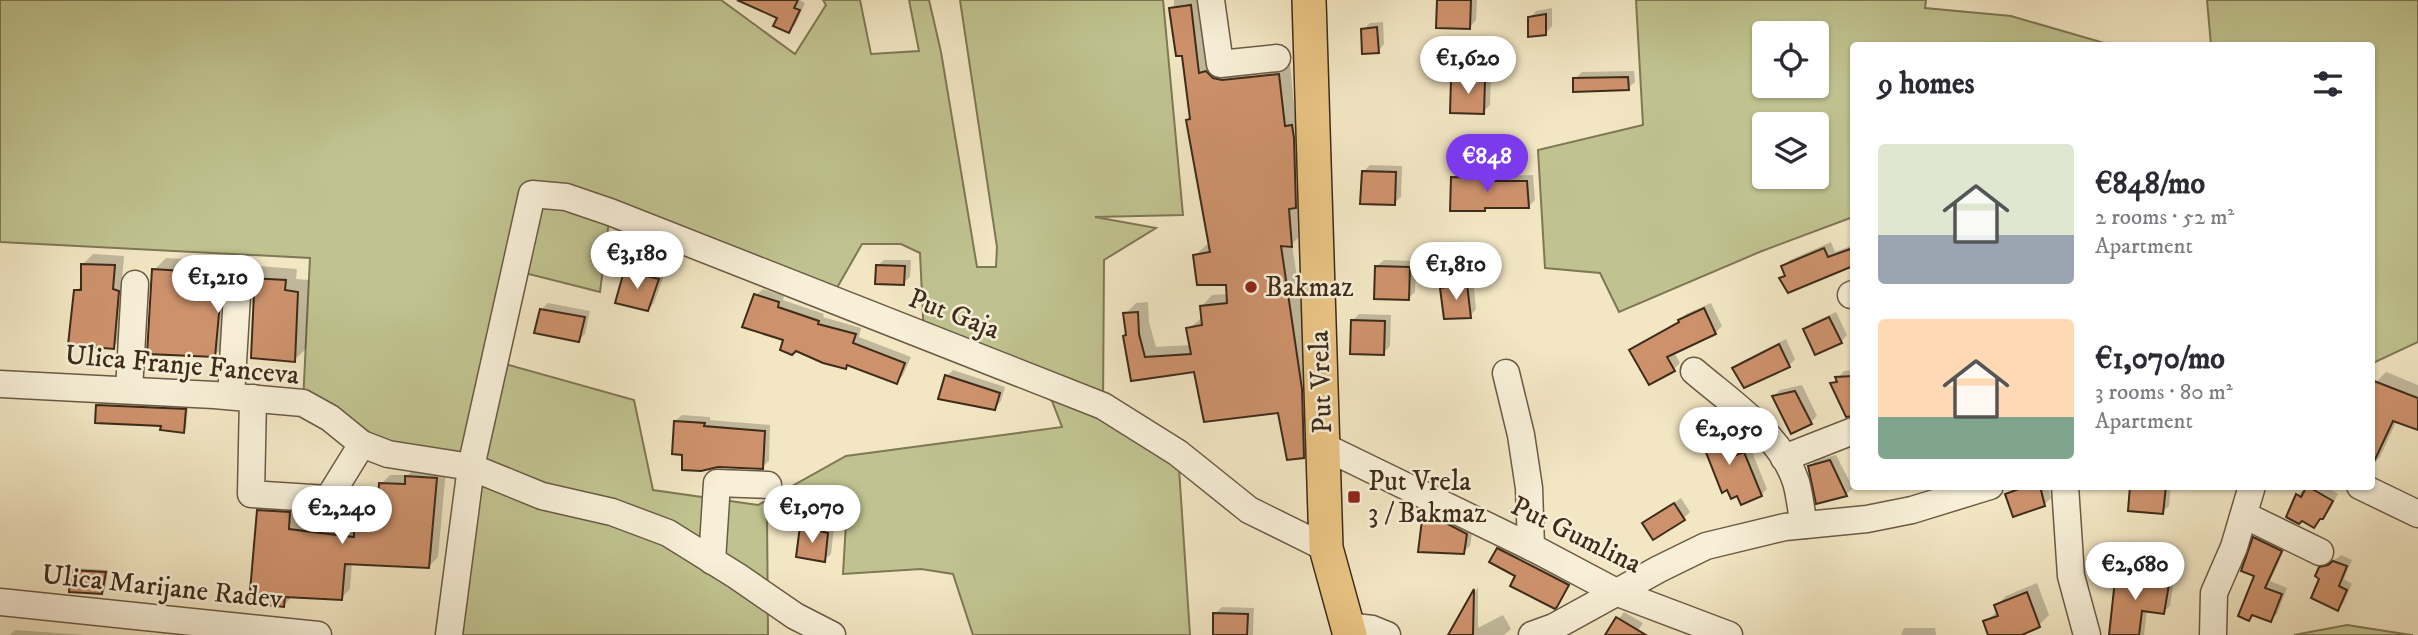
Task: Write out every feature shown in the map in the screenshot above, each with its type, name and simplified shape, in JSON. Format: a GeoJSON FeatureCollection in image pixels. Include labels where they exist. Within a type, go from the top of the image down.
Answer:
{"type":"FeatureCollection","features":[{"type":"Feature","properties":{"kind":"main road","name":"Put Vrela"},"geometry":{"type":"LineString","coordinates":[[1309,0],[1326,548],[1348,630]]}},
{"type":"Feature","properties":{"kind":"street"},"geometry":{"type":"LineString","coordinates":[[1211,0],[1220,64],[1277,58]]}},
{"type":"Feature","properties":{"kind":"street","name":"Put Gaja"},"geometry":{"type":"LineString","coordinates":[[471,467],[532,194],[566,197],[1103,406],[1178,453],[1249,510],[1326,548]]}},
{"type":"Feature","properties":{"kind":"street"},"geometry":{"type":"LineString","coordinates":[[129,390],[135,285]]}},
{"type":"Feature","properties":{"kind":"street"},"geometry":{"type":"LineString","coordinates":[[237,295],[242,397],[251,494],[328,499],[362,444]]}},
{"type":"Feature","properties":{"kind":"street"},"geometry":{"type":"LineString","coordinates":[[1694,371],[1746,415],[1784,458],[1796,482],[1804,525]]}},
{"type":"Feature","properties":{"kind":"street"},"geometry":{"type":"LineString","coordinates":[[1506,373],[1523,449],[1531,547]]}},
{"type":"Feature","properties":{"kind":"street","name":"Ulica Franje Fanceva"},"geometry":{"type":"LineString","coordinates":[[0,384],[303,402],[330,418],[362,444],[388,454],[471,467],[542,496],[612,512],[668,533],[795,616],[832,635]]}},
{"type":"Feature","properties":{"kind":"street"},"geometry":{"type":"LineString","coordinates":[[1784,458],[1850,432]]}},
{"type":"Feature","properties":{"kind":"street","name":"Put Gumlina"},"geometry":{"type":"LineString","coordinates":[[1323,446],[1531,547],[1618,593],[1729,635]]}},
{"type":"Feature","properties":{"kind":"street"},"geometry":{"type":"LineString","coordinates":[[449,635],[471,467]]}},
{"type":"Feature","properties":{"kind":"street"},"geometry":{"type":"LineString","coordinates":[[712,561],[717,482],[768,485]]}},
{"type":"Feature","properties":{"kind":"street"},"geometry":{"type":"LineString","coordinates":[[1532,635],[1554,627],[1706,546],[1785,527],[1867,519],[1912,510],[1977,490]]}},
{"type":"Feature","properties":{"kind":"street"},"geometry":{"type":"LineString","coordinates":[[2066,490],[2071,576],[2087,635]]}},
{"type":"Feature","properties":{"kind":"street"},"geometry":{"type":"LineString","coordinates":[[2213,635],[2214,593],[2234,547],[2251,490]]}},
{"type":"Feature","properties":{"kind":"street"},"geometry":{"type":"LineString","coordinates":[[2368,490],[2418,514]]}},
{"type":"Feature","properties":{"kind":"street"},"geometry":{"type":"LineString","coordinates":[[2244,515],[2320,552]]}},
{"type":"Feature","properties":{"kind":"street","name":"Ulica Marijane Radev"},"geometry":{"type":"LineString","coordinates":[[0,602],[318,635]]}},
{"type":"Feature","properties":{"kind":"street"},"geometry":{"type":"LineString","coordinates":[[1348,630],[1372,629],[1387,635]]}},
{"type":"Feature","properties":{"kind":"green space"},"geometry":{"type":"Polygon","coordinates":[[[0,0],[721,0],[795,54],[826,5],[823,0],[860,0],[871,54],[919,51],[909,0],[929,0],[941,52],[977,267],[996,267],[997,247],[960,0],[1163,0],[1183,215],[1095,217],[1156,228],[1104,260],[1103,406],[1178,453],[1190,635],[973,635],[953,574],[921,569],[843,574],[847,506],[767,515],[768,635],[449,635],[470,468],[388,454],[303,403],[310,258],[0,242],[0,0]],[[610,213],[600,292],[517,271],[498,362],[634,400],[653,490],[758,505],[846,456],[1062,427],[1052,401],[1000,366],[924,337],[920,253],[901,244],[862,244],[830,300],[610,213]]]}},
{"type":"Feature","properties":{"kind":"green space"},"geometry":{"type":"Polygon","coordinates":[[[1636,0],[1926,0],[1925,8],[2011,16],[2101,42],[1850,42],[1850,218],[1762,251],[1619,312],[1600,273],[1545,268],[1538,150],[1643,125],[1636,0]]]}},
{"type":"Feature","properties":{"kind":"green space"},"geometry":{"type":"Polygon","coordinates":[[[2207,0],[2418,0],[2418,342],[2375,362],[2375,42],[2211,42],[2207,0]]]}},
{"type":"Feature","properties":{"kind":"green space"},"geometry":{"type":"Polygon","coordinates":[[[2347,625],[2411,635],[2294,635],[2347,625]]]}},
{"type":"Feature","properties":{"kind":"building"},"geometry":{"type":"Polygon","coordinates":[[[737,0],[798,0],[794,8],[800,10],[789,33],[773,26],[777,18],[737,0]]]}},
{"type":"Feature","properties":{"kind":"building"},"geometry":{"type":"Polygon","coordinates":[[[1437,0],[1471,0],[1470,29],[1436,28],[1437,0]]]}},
{"type":"Feature","properties":{"kind":"building"},"geometry":{"type":"Polygon","coordinates":[[[1191,5],[1199,73],[1206,71],[1213,78],[1222,80],[1279,74],[1285,126],[1292,125],[1296,208],[1289,209],[1292,247],[1281,246],[1302,389],[1304,458],[1287,460],[1278,413],[1204,422],[1194,372],[1131,381],[1123,336],[1126,335],[1123,313],[1138,312],[1139,334],[1145,357],[1191,354],[1186,328],[1202,325],[1200,306],[1227,303],[1226,285],[1197,285],[1193,255],[1210,252],[1186,120],[1190,119],[1182,56],[1176,56],[1169,8],[1191,5]]]}},
{"type":"Feature","properties":{"kind":"building"},"geometry":{"type":"Polygon","coordinates":[[[1546,14],[1546,35],[1528,37],[1528,17],[1546,14]]]}},
{"type":"Feature","properties":{"kind":"building"},"geometry":{"type":"Polygon","coordinates":[[[1377,27],[1379,53],[1362,54],[1361,29],[1377,27]]]}},
{"type":"Feature","properties":{"kind":"building"},"geometry":{"type":"Polygon","coordinates":[[[1628,77],[1629,90],[1573,92],[1573,78],[1628,77]]]}},
{"type":"Feature","properties":{"kind":"building"},"geometry":{"type":"Polygon","coordinates":[[[1451,79],[1485,80],[1484,114],[1450,113],[1451,79]]]}},
{"type":"Feature","properties":{"kind":"building"},"geometry":{"type":"Polygon","coordinates":[[[1362,171],[1396,172],[1395,205],[1360,204],[1362,171]]]}},
{"type":"Feature","properties":{"kind":"building"},"geometry":{"type":"Polygon","coordinates":[[[1451,177],[1485,178],[1485,181],[1527,181],[1529,208],[1450,211],[1451,177]]]}},
{"type":"Feature","properties":{"kind":"building"},"geometry":{"type":"Polygon","coordinates":[[[1824,248],[1828,257],[1850,249],[1850,267],[1788,293],[1779,278],[1785,276],[1781,266],[1824,248]]]}},
{"type":"Feature","properties":{"kind":"building"},"geometry":{"type":"Polygon","coordinates":[[[81,264],[115,265],[113,289],[119,291],[114,349],[68,345],[74,290],[81,290],[81,264]]]}},
{"type":"Feature","properties":{"kind":"building"},"geometry":{"type":"Polygon","coordinates":[[[876,265],[905,266],[904,285],[875,284],[876,265]]]}},
{"type":"Feature","properties":{"kind":"building"},"geometry":{"type":"Polygon","coordinates":[[[1375,266],[1410,267],[1409,300],[1374,299],[1375,266]]]}},
{"type":"Feature","properties":{"kind":"building"},"geometry":{"type":"Polygon","coordinates":[[[152,269],[286,280],[285,290],[298,292],[295,362],[251,358],[254,292],[246,282],[239,279],[229,281],[221,292],[215,357],[147,354],[152,269]]]}},
{"type":"Feature","properties":{"kind":"building"},"geometry":{"type":"Polygon","coordinates":[[[624,271],[659,279],[648,311],[615,303],[624,271]]]}},
{"type":"Feature","properties":{"kind":"building"},"geometry":{"type":"Polygon","coordinates":[[[1467,284],[1471,318],[1444,319],[1440,288],[1467,284]]]}},
{"type":"Feature","properties":{"kind":"building"},"geometry":{"type":"Polygon","coordinates":[[[754,294],[779,302],[778,307],[819,321],[818,324],[856,334],[853,343],[905,363],[897,384],[847,365],[846,369],[823,363],[796,351],[792,355],[780,350],[783,340],[742,327],[754,294]]]}},
{"type":"Feature","properties":{"kind":"building"},"geometry":{"type":"Polygon","coordinates":[[[1704,308],[1716,334],[1667,357],[1675,371],[1649,385],[1629,350],[1679,322],[1678,320],[1704,308]]]}},
{"type":"Feature","properties":{"kind":"building"},"geometry":{"type":"Polygon","coordinates":[[[540,309],[585,317],[579,342],[534,333],[540,309]]]}},
{"type":"Feature","properties":{"kind":"building"},"geometry":{"type":"Polygon","coordinates":[[[1829,317],[1842,343],[1815,355],[1803,329],[1829,317]]]}},
{"type":"Feature","properties":{"kind":"building"},"geometry":{"type":"Polygon","coordinates":[[[1351,320],[1385,321],[1384,355],[1350,354],[1351,320]]]}},
{"type":"Feature","properties":{"kind":"building"},"geometry":{"type":"Polygon","coordinates":[[[1779,344],[1790,367],[1744,388],[1732,368],[1779,344]]]}},
{"type":"Feature","properties":{"kind":"building"},"geometry":{"type":"Polygon","coordinates":[[[945,375],[1000,393],[995,410],[938,399],[945,375]]]}},
{"type":"Feature","properties":{"kind":"building"},"geometry":{"type":"Polygon","coordinates":[[[1850,376],[1850,416],[1846,417],[1830,383],[1837,382],[1835,377],[1850,376]]]}},
{"type":"Feature","properties":{"kind":"building"},"geometry":{"type":"Polygon","coordinates":[[[2375,381],[2418,398],[2418,430],[2393,421],[2375,459],[2375,381]]]}},
{"type":"Feature","properties":{"kind":"building"},"geometry":{"type":"Polygon","coordinates":[[[1795,391],[1812,424],[1791,434],[1772,396],[1795,391]]]}},
{"type":"Feature","properties":{"kind":"building"},"geometry":{"type":"Polygon","coordinates":[[[96,405],[186,409],[184,433],[160,430],[161,426],[95,423],[96,405]]]}},
{"type":"Feature","properties":{"kind":"building"},"geometry":{"type":"Polygon","coordinates":[[[1711,420],[1728,458],[1744,452],[1762,496],[1741,505],[1737,496],[1731,499],[1727,490],[1722,493],[1696,427],[1711,420]]]}},
{"type":"Feature","properties":{"kind":"building"},"geometry":{"type":"Polygon","coordinates":[[[674,421],[765,431],[763,469],[718,467],[701,471],[682,470],[682,455],[672,454],[674,421]]]}},
{"type":"Feature","properties":{"kind":"building"},"geometry":{"type":"Polygon","coordinates":[[[1830,460],[1847,496],[1816,504],[1808,466],[1830,460]]]}},
{"type":"Feature","properties":{"kind":"building"},"geometry":{"type":"Polygon","coordinates":[[[405,476],[437,478],[429,568],[345,564],[342,600],[285,597],[284,607],[249,603],[257,510],[290,512],[289,529],[354,537],[354,529],[377,529],[379,483],[405,484],[405,476]]]}},
{"type":"Feature","properties":{"kind":"building"},"geometry":{"type":"Polygon","coordinates":[[[2016,490],[2041,490],[2045,506],[2013,517],[2005,494],[2016,490]]]}},
{"type":"Feature","properties":{"kind":"building"},"geometry":{"type":"Polygon","coordinates":[[[2130,490],[2166,490],[2163,514],[2128,511],[2130,490]]]}},
{"type":"Feature","properties":{"kind":"building"},"geometry":{"type":"Polygon","coordinates":[[[2305,490],[2314,490],[2333,501],[2323,519],[2320,519],[2314,528],[2302,521],[2299,524],[2286,517],[2296,494],[2301,497],[2305,490]]]}},
{"type":"Feature","properties":{"kind":"building"},"geometry":{"type":"Polygon","coordinates":[[[1674,503],[1685,520],[1653,540],[1642,523],[1674,503]]]}},
{"type":"Feature","properties":{"kind":"building"},"geometry":{"type":"Polygon","coordinates":[[[1422,520],[1444,522],[1467,534],[1464,554],[1418,552],[1422,520]]]}},
{"type":"Feature","properties":{"kind":"building"},"geometry":{"type":"Polygon","coordinates":[[[800,526],[828,533],[825,562],[796,557],[800,526]]]}},
{"type":"Feature","properties":{"kind":"building"},"geometry":{"type":"Polygon","coordinates":[[[2253,537],[2282,551],[2265,588],[2282,594],[2271,622],[2252,615],[2249,621],[2238,616],[2254,576],[2241,571],[2253,537]]]}},
{"type":"Feature","properties":{"kind":"building"},"geometry":{"type":"Polygon","coordinates":[[[1497,548],[1569,585],[1555,609],[1510,586],[1515,576],[1489,562],[1497,548]]]}},
{"type":"Feature","properties":{"kind":"building"},"geometry":{"type":"Polygon","coordinates":[[[2333,561],[2347,566],[2339,586],[2347,590],[2338,611],[2311,598],[2319,579],[2315,576],[2319,567],[2333,561]]]}},
{"type":"Feature","properties":{"kind":"building"},"geometry":{"type":"Polygon","coordinates":[[[70,570],[106,572],[102,594],[69,592],[70,570]]]}},
{"type":"Feature","properties":{"kind":"building"},"geometry":{"type":"Polygon","coordinates":[[[2116,571],[2145,574],[2144,580],[2169,584],[2164,614],[2142,611],[2139,635],[2109,635],[2116,571]]]}},
{"type":"Feature","properties":{"kind":"building"},"geometry":{"type":"Polygon","coordinates":[[[1474,589],[1473,635],[1448,635],[1474,589]]]}},
{"type":"Feature","properties":{"kind":"building"},"geometry":{"type":"Polygon","coordinates":[[[2027,592],[2040,627],[2022,635],[1988,635],[1983,621],[1998,616],[1994,605],[2027,592]]]}},
{"type":"Feature","properties":{"kind":"building"},"geometry":{"type":"Polygon","coordinates":[[[1213,613],[1248,614],[1247,635],[1213,635],[1213,613]]]}},
{"type":"Feature","properties":{"kind":"building"},"geometry":{"type":"Polygon","coordinates":[[[1616,617],[1646,635],[1605,635],[1616,617]]]}},
{"type":"Feature","properties":{"kind":"place","name":"Bakmaz"},"geometry":{"type":"Point","coordinates":[1251,287]}},
{"type":"Feature","properties":{"kind":"place","name":"Put Vrela 3 / Bakmaz"},"geometry":{"type":"Point","coordinates":[1354,497]}}]}
